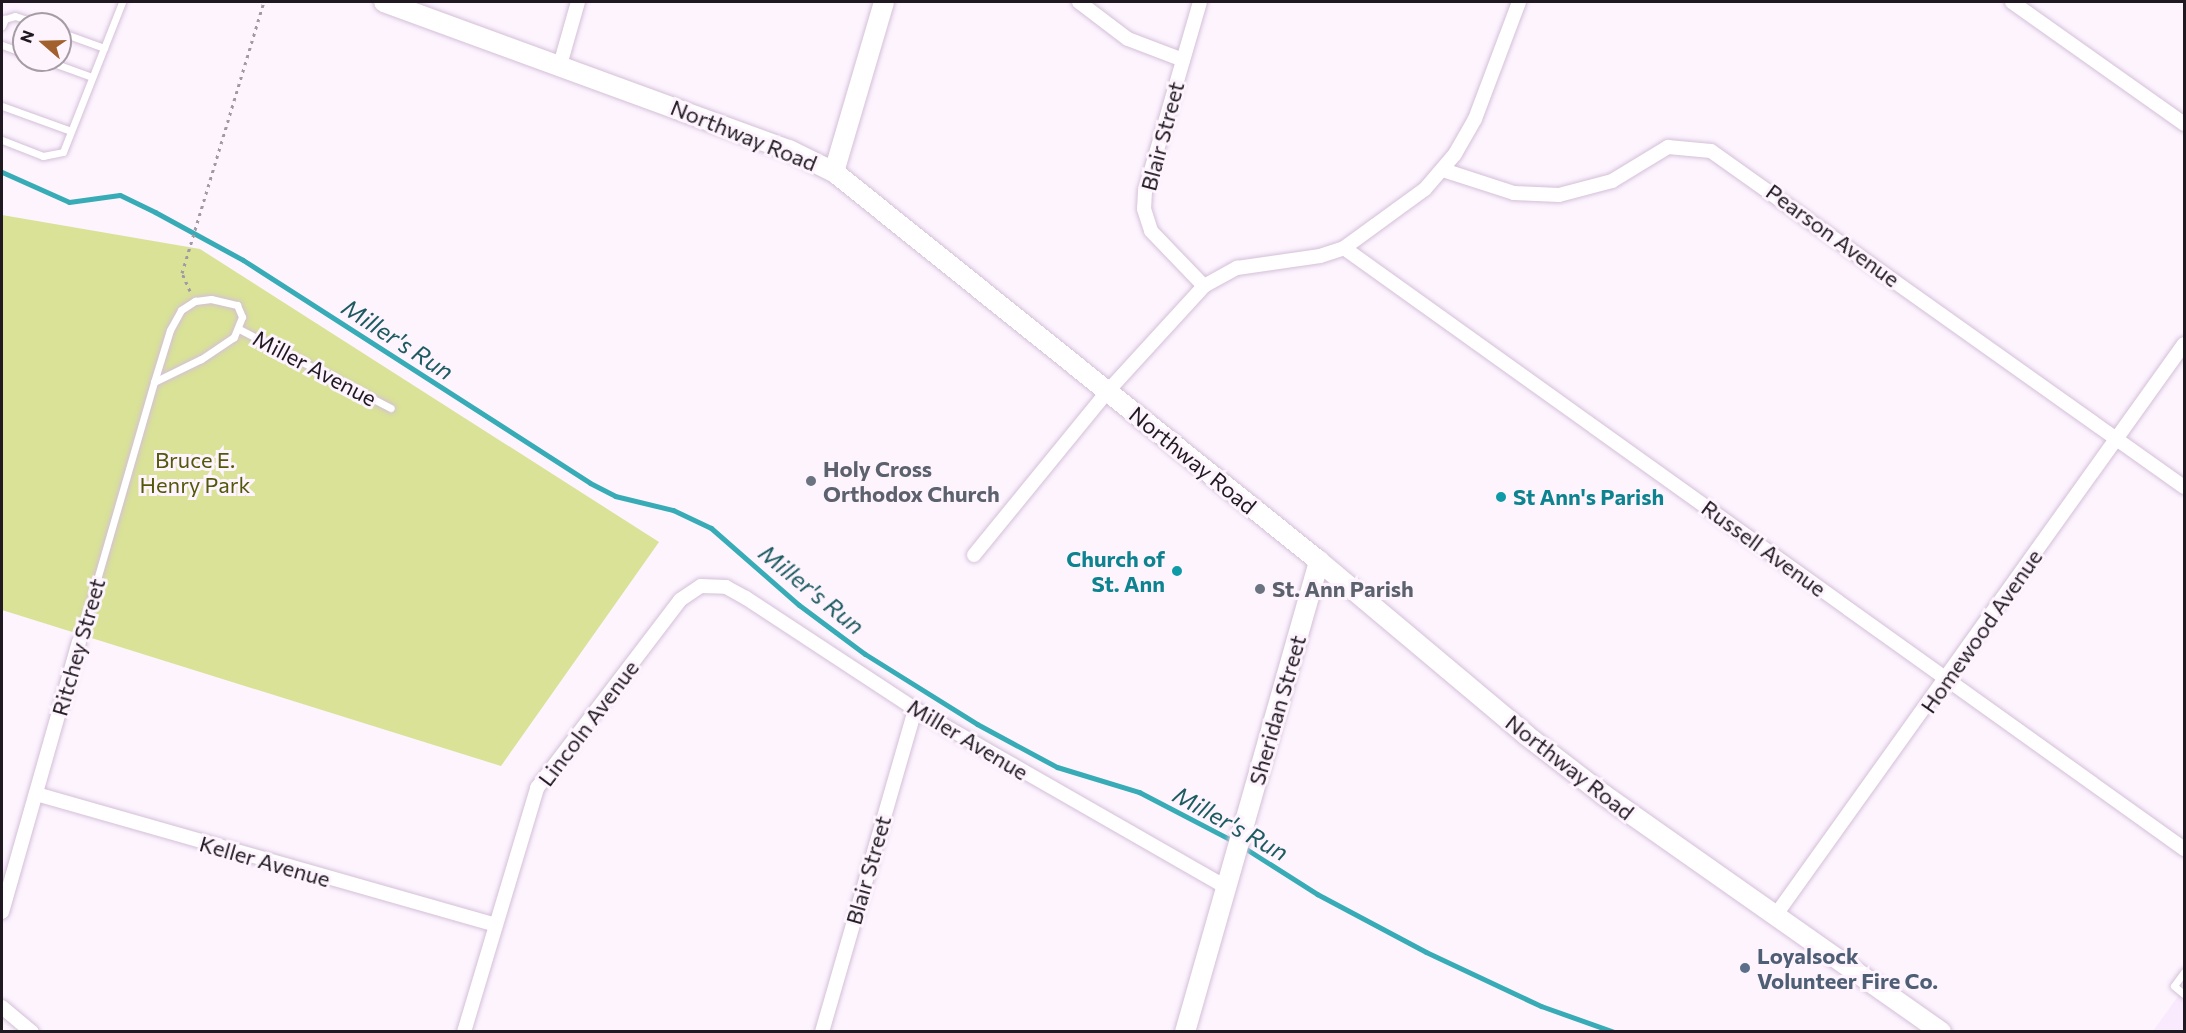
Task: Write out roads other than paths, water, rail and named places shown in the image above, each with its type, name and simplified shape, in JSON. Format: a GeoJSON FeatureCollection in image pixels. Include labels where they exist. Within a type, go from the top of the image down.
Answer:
{"type":"FeatureCollection","features":[{"type":"Feature","properties":{"kind":"street","name":"Northway Road"},"geometry":{"type":"LineString","coordinates":[[384,2],[789,150],[834,172],[1320,561],[1543,748],[1775,916],[1941,1032]]}},
{"type":"Feature","properties":{"kind":"street"},"geometry":{"type":"LineString","coordinates":[[560,65],[578,2]]}},
{"type":"Feature","properties":{"kind":"street"},"geometry":{"type":"LineString","coordinates":[[834,172],[884,2]]}},
{"type":"Feature","properties":{"kind":"street"},"geometry":{"type":"LineString","coordinates":[[1079,2],[1128,39],[1183,60]]}},
{"type":"Feature","properties":{"kind":"street","name":"Blair Street"},"geometry":{"type":"LineString","coordinates":[[1200,2],[1144,191],[1144,209],[1152,231],[1204,286]]}},
{"type":"Feature","properties":{"kind":"street"},"geometry":{"type":"LineString","coordinates":[[974,555],[1107,392],[1204,286],[1237,268],[1320,256],[1344,248],[1400,211],[1443,170],[1484,101],[1519,2]]}},
{"type":"Feature","properties":{"kind":"street"},"geometry":{"type":"LineString","coordinates":[[2012,2],[2184,124]]}},
{"type":"Feature","properties":{"kind":"street","name":"Pearson Avenue"},"geometry":{"type":"LineString","coordinates":[[1443,170],[1514,192],[1559,195],[1612,181],[1668,147],[1711,151],[2184,487]]}},
{"type":"Feature","properties":{"kind":"street","name":"Russell Avenue"},"geometry":{"type":"LineString","coordinates":[[1344,248],[2184,849]]}},
{"type":"Feature","properties":{"kind":"street","name":"Homewood Avenue"},"geometry":{"type":"LineString","coordinates":[[1775,916],[2118,440],[2184,344]]}},
{"type":"Feature","properties":{"kind":"street","name":"Sheridan Street"},"geometry":{"type":"LineString","coordinates":[[1185,1032],[1320,561]]}},
{"type":"Feature","properties":{"kind":"street","name":"Miller Avenue"},"geometry":{"type":"LineString","coordinates":[[714,584],[746,598],[915,709],[1226,887]]}},
{"type":"Feature","properties":{"kind":"street","name":"Lincoln Avenue"},"geometry":{"type":"LineString","coordinates":[[464,1032],[537,788],[680,600],[701,586],[714,584]]}},
{"type":"Feature","properties":{"kind":"street","name":"Ritchey Street"},"geometry":{"type":"LineString","coordinates":[[2,912],[79,642]]}},
{"type":"Feature","properties":{"kind":"street","name":"Blair Street"},"geometry":{"type":"LineString","coordinates":[[822,1032],[915,709]]}},
{"type":"Feature","properties":{"kind":"street","name":"Keller Avenue"},"geometry":{"type":"LineString","coordinates":[[36,794],[495,926]]}},
{"type":"Feature","properties":{"kind":"street"},"geometry":{"type":"LineString","coordinates":[[2,1007],[32,1032]]}},
{"type":"Feature","properties":{"kind":"lane"},"geometry":{"type":"LineString","coordinates":[[2,140],[43,156],[63,152],[122,2]]}},
{"type":"Feature","properties":{"kind":"lane"},"geometry":{"type":"LineString","coordinates":[[72,36],[104,48]]}},
{"type":"Feature","properties":{"kind":"lane"},"geometry":{"type":"LineString","coordinates":[[72,70],[92,77]]}},
{"type":"Feature","properties":{"kind":"lane"},"geometry":{"type":"LineString","coordinates":[[2,106],[71,131]]}},
{"type":"Feature","properties":{"kind":"lane","name":"Ritchey Street"},"geometry":{"type":"LineString","coordinates":[[79,642],[170,330],[181,310],[195,301],[219,299],[237,305],[242,317],[239,329]]}},
{"type":"Feature","properties":{"kind":"lane"},"geometry":{"type":"LineString","coordinates":[[154,382],[201,359],[234,337],[239,329]]}},
{"type":"Feature","properties":{"kind":"lane","name":"Miller Avenue"},"geometry":{"type":"LineString","coordinates":[[239,329],[391,408]]}},
{"type":"Feature","properties":{"kind":"lane"},"geometry":{"type":"LineString","coordinates":[[2184,972],[2174,986],[2184,994]]}},
{"type":"Feature","properties":{"kind":"waterway","name":"Miller's Run"},"geometry":{"type":"LineString","coordinates":[[2,172],[69,202],[120,195],[155,212],[243,260],[590,483],[615,496],[673,510],[711,528],[799,605],[865,654],[977,724],[1057,767],[1139,792],[1235,842]]}},
{"type":"Feature","properties":{"kind":"waterway","name":"Miller's Run"},"geometry":{"type":"LineString","coordinates":[[1243,847],[1317,894],[1426,952],[1541,1006],[1614,1032]]}},
{"type":"Feature","properties":{"kind":"place","name":"Holy Cross Orthodox Church"},"geometry":{"type":"Point","coordinates":[811,481]}},
{"type":"Feature","properties":{"kind":"place","name":"St Ann's Parish"},"geometry":{"type":"Point","coordinates":[1501,497]}},
{"type":"Feature","properties":{"kind":"place","name":"Church of St. Ann"},"geometry":{"type":"Point","coordinates":[1177,571]}},
{"type":"Feature","properties":{"kind":"place","name":"St. Ann Parish"},"geometry":{"type":"Point","coordinates":[1260,589]}},
{"type":"Feature","properties":{"kind":"place","name":"Loyalsock Volunteer Fire Co."},"geometry":{"type":"Point","coordinates":[1745,968]}},
{"type":"Feature","properties":{"kind":"park label","name":"Bruce E. Henry Park"},"geometry":{"type":"Point","coordinates":[195,472]}}]}
